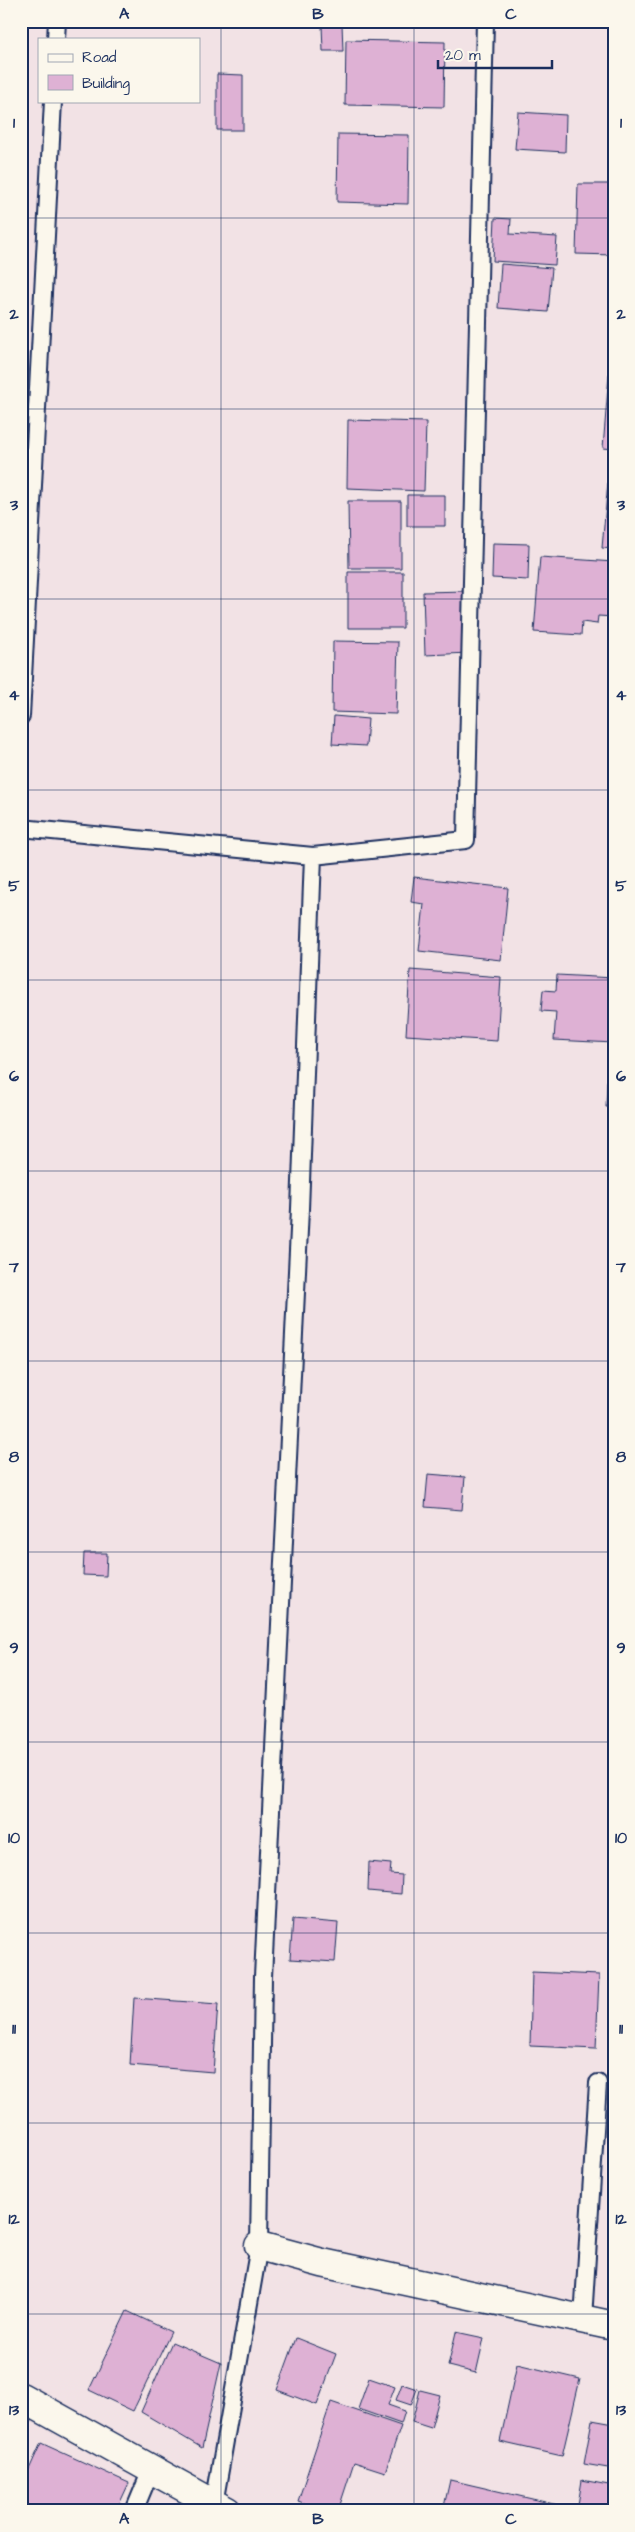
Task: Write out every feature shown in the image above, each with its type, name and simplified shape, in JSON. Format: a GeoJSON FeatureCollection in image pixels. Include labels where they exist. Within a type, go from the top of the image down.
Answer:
{"type":"FeatureCollection","features":[{"type":"Feature","properties":{"kind":"street"},"geometry":{"type":"LineString","coordinates":[[259,2246],[322,2263],[614,2326]]}},
{"type":"Feature","properties":{"kind":"street"},"geometry":{"type":"LineString","coordinates":[[21,2397],[221,2508]]}},
{"type":"Feature","properties":{"kind":"lane"},"geometry":{"type":"LineString","coordinates":[[56,38],[57,21]]}},
{"type":"Feature","properties":{"kind":"lane"},"geometry":{"type":"LineString","coordinates":[[21,828],[313,856],[466,840],[485,21]]}},
{"type":"Feature","properties":{"kind":"lane"},"geometry":{"type":"LineString","coordinates":[[21,716],[53,102]]}},
{"type":"Feature","properties":{"kind":"lane"},"geometry":{"type":"LineString","coordinates":[[221,2508],[259,2246],[264,1967],[300,1209],[313,856]]}},
{"type":"Feature","properties":{"kind":"lane"},"geometry":{"type":"LineString","coordinates":[[583,2320],[598,2083]]}},
{"type":"Feature","properties":{"kind":"lane"},"geometry":{"type":"LineString","coordinates":[[134,2511],[151,2470]]}},
{"type":"Feature","properties":{"kind":"building"},"geometry":{"type":"Polygon","coordinates":[[[342,24],[343,51],[323,51],[322,25],[342,24]]]}},
{"type":"Feature","properties":{"kind":"building"},"geometry":{"type":"Polygon","coordinates":[[[346,40],[445,42],[444,107],[345,105],[346,40]]]}},
{"type":"Feature","properties":{"kind":"building"},"geometry":{"type":"Polygon","coordinates":[[[217,74],[243,75],[243,130],[217,130],[217,74]]]}},
{"type":"Feature","properties":{"kind":"building"},"geometry":{"type":"Polygon","coordinates":[[[518,112],[566,115],[565,152],[515,149],[518,112]]]}},
{"type":"Feature","properties":{"kind":"building"},"geometry":{"type":"Polygon","coordinates":[[[338,134],[409,135],[408,204],[337,202],[338,134]]]}},
{"type":"Feature","properties":{"kind":"building"},"geometry":{"type":"Polygon","coordinates":[[[578,184],[614,184],[614,255],[576,254],[578,184]]]}},
{"type":"Feature","properties":{"kind":"building"},"geometry":{"type":"Polygon","coordinates":[[[495,218],[511,219],[510,234],[557,237],[555,265],[493,261],[495,218]]]}},
{"type":"Feature","properties":{"kind":"building"},"geometry":{"type":"Polygon","coordinates":[[[501,264],[552,268],[548,312],[498,308],[501,264]]]}},
{"type":"Feature","properties":{"kind":"building"},"geometry":{"type":"Polygon","coordinates":[[[609,374],[614,375],[614,449],[603,448],[609,374]]]}},
{"type":"Feature","properties":{"kind":"building"},"geometry":{"type":"Polygon","coordinates":[[[348,420],[426,422],[424,491],[347,488],[348,420]]]}},
{"type":"Feature","properties":{"kind":"building"},"geometry":{"type":"Polygon","coordinates":[[[608,481],[614,482],[614,549],[602,548],[608,481]]]}},
{"type":"Feature","properties":{"kind":"building"},"geometry":{"type":"Polygon","coordinates":[[[407,495],[445,495],[445,526],[407,526],[407,495]]]}},
{"type":"Feature","properties":{"kind":"building"},"geometry":{"type":"Polygon","coordinates":[[[348,501],[401,501],[401,568],[349,568],[348,501]]]}},
{"type":"Feature","properties":{"kind":"building"},"geometry":{"type":"Polygon","coordinates":[[[493,543],[529,544],[528,580],[492,578],[493,543]]]}},
{"type":"Feature","properties":{"kind":"building"},"geometry":{"type":"Polygon","coordinates":[[[540,557],[614,562],[614,617],[598,616],[597,624],[582,622],[581,635],[534,632],[540,557]]]}},
{"type":"Feature","properties":{"kind":"building"},"geometry":{"type":"Polygon","coordinates":[[[348,572],[403,572],[403,628],[348,628],[348,572]]]}},
{"type":"Feature","properties":{"kind":"building"},"geometry":{"type":"Polygon","coordinates":[[[467,591],[469,653],[425,655],[423,592],[467,591]]]}},
{"type":"Feature","properties":{"kind":"building"},"geometry":{"type":"Polygon","coordinates":[[[333,641],[398,642],[396,714],[332,712],[333,641]]]}},
{"type":"Feature","properties":{"kind":"building"},"geometry":{"type":"Polygon","coordinates":[[[334,716],[368,719],[366,746],[332,744],[334,716]]]}},
{"type":"Feature","properties":{"kind":"building"},"geometry":{"type":"Polygon","coordinates":[[[414,877],[508,888],[501,960],[419,951],[424,904],[411,902],[414,877]]]}},
{"type":"Feature","properties":{"kind":"building"},"geometry":{"type":"Polygon","coordinates":[[[410,970],[501,977],[497,1041],[406,1035],[410,970]]]}},
{"type":"Feature","properties":{"kind":"building"},"geometry":{"type":"Polygon","coordinates":[[[557,975],[614,978],[614,1043],[554,1040],[556,1012],[541,1011],[543,990],[556,991],[557,975]]]}},
{"type":"Feature","properties":{"kind":"building"},"geometry":{"type":"Polygon","coordinates":[[[607,1081],[614,1081],[614,1107],[606,1107],[607,1081]]]}},
{"type":"Feature","properties":{"kind":"building"},"geometry":{"type":"Polygon","coordinates":[[[428,1474],[465,1477],[462,1510],[425,1507],[428,1474]]]}},
{"type":"Feature","properties":{"kind":"building"},"geometry":{"type":"Polygon","coordinates":[[[84,1553],[107,1553],[106,1576],[83,1575],[84,1553]]]}},
{"type":"Feature","properties":{"kind":"building"},"geometry":{"type":"Polygon","coordinates":[[[369,1862],[391,1864],[390,1874],[402,1875],[401,1894],[368,1891],[369,1862]]]}},
{"type":"Feature","properties":{"kind":"building"},"geometry":{"type":"Polygon","coordinates":[[[293,1919],[338,1923],[335,1962],[290,1959],[293,1919]]]}},
{"type":"Feature","properties":{"kind":"building"},"geometry":{"type":"Polygon","coordinates":[[[532,1972],[599,1975],[596,2049],[530,2046],[532,1972]]]}},
{"type":"Feature","properties":{"kind":"building"},"geometry":{"type":"Polygon","coordinates":[[[134,1998],[218,2004],[213,2072],[130,2065],[134,1998]]]}},
{"type":"Feature","properties":{"kind":"building"},"geometry":{"type":"Polygon","coordinates":[[[127,2311],[171,2332],[133,2411],[89,2390],[127,2311]]]}},
{"type":"Feature","properties":{"kind":"building"},"geometry":{"type":"Polygon","coordinates":[[[456,2332],[484,2338],[476,2373],[448,2366],[456,2332]]]}},
{"type":"Feature","properties":{"kind":"building"},"geometry":{"type":"Polygon","coordinates":[[[296,2338],[336,2354],[317,2405],[277,2390],[296,2338]]]}},
{"type":"Feature","properties":{"kind":"building"},"geometry":{"type":"Polygon","coordinates":[[[172,2342],[221,2363],[202,2448],[141,2412],[172,2342]]]}},
{"type":"Feature","properties":{"kind":"building"},"geometry":{"type":"Polygon","coordinates":[[[517,2364],[580,2379],[562,2456],[500,2442],[517,2364]]]}},
{"type":"Feature","properties":{"kind":"building"},"geometry":{"type":"Polygon","coordinates":[[[369,2378],[395,2387],[388,2405],[405,2411],[401,2424],[358,2409],[369,2378]]]}},
{"type":"Feature","properties":{"kind":"building"},"geometry":{"type":"Polygon","coordinates":[[[402,2384],[417,2389],[411,2405],[396,2400],[402,2384]]]}},
{"type":"Feature","properties":{"kind":"building"},"geometry":{"type":"Polygon","coordinates":[[[420,2390],[440,2395],[431,2428],[412,2422],[420,2390]]]}},
{"type":"Feature","properties":{"kind":"building"},"geometry":{"type":"Polygon","coordinates":[[[331,2402],[401,2426],[385,2472],[354,2462],[338,2511],[326,2511],[298,2501],[331,2402]]]}},
{"type":"Feature","properties":{"kind":"building"},"geometry":{"type":"Polygon","coordinates":[[[21,2414],[32,2420],[21,2445],[21,2414]]]}},
{"type":"Feature","properties":{"kind":"building"},"geometry":{"type":"Polygon","coordinates":[[[592,2420],[614,2424],[614,2469],[584,2464],[592,2420]]]}},
{"type":"Feature","properties":{"kind":"building"},"geometry":{"type":"Polygon","coordinates":[[[41,2443],[129,2483],[116,2511],[55,2511],[47,2507],[45,2511],[41,2511],[21,2502],[21,2487],[41,2443]]]}},
{"type":"Feature","properties":{"kind":"building"},"geometry":{"type":"Polygon","coordinates":[[[450,2480],[571,2508],[570,2511],[443,2511],[450,2480]]]}},
{"type":"Feature","properties":{"kind":"building"},"geometry":{"type":"Polygon","coordinates":[[[582,2480],[614,2486],[614,2511],[577,2511],[582,2480]]]}},
{"type":"Feature","properties":{"kind":"building"},"geometry":{"type":"Polygon","coordinates":[[[372,2504],[389,2511],[369,2511],[372,2504]]]}}]}
